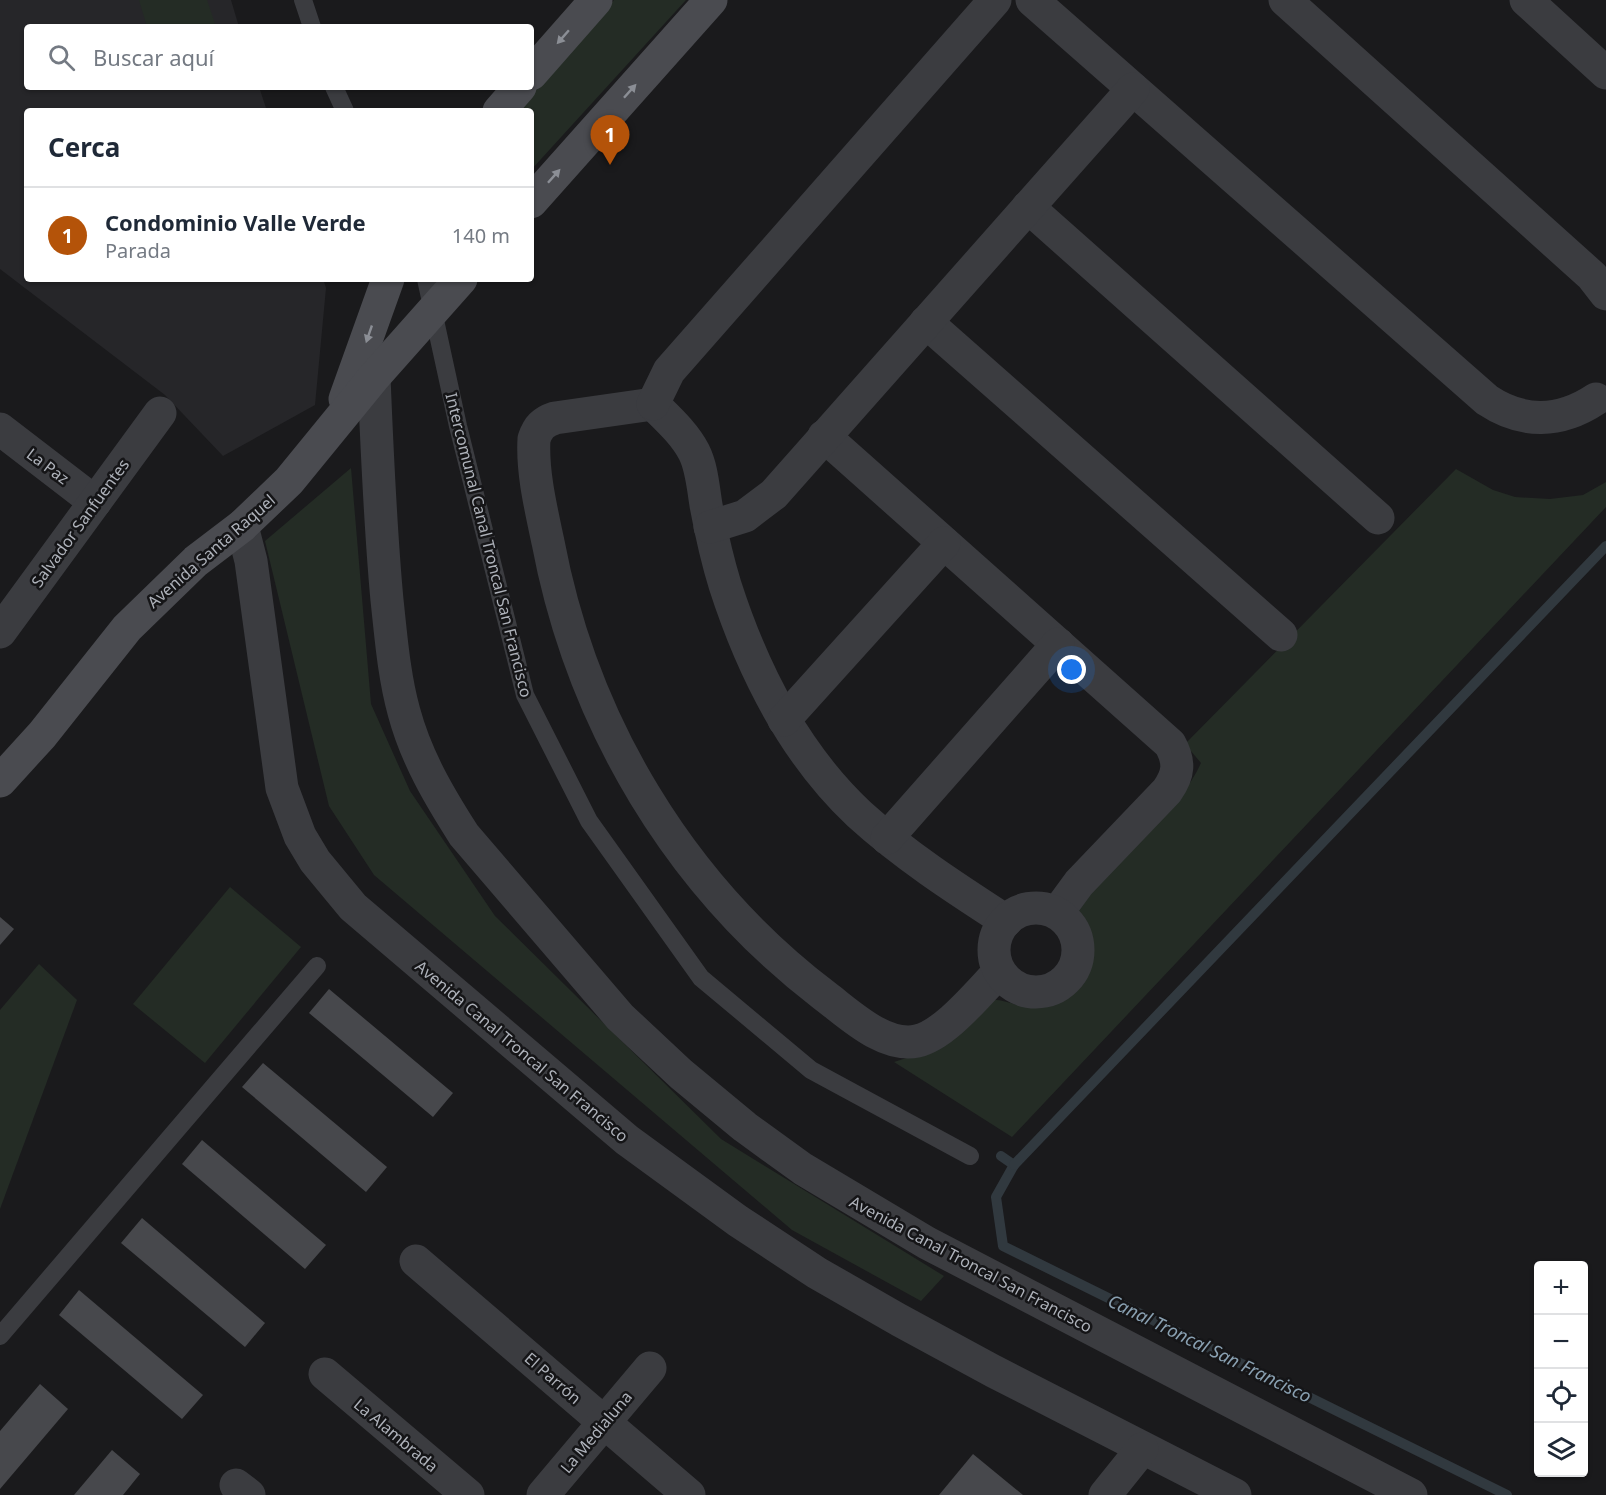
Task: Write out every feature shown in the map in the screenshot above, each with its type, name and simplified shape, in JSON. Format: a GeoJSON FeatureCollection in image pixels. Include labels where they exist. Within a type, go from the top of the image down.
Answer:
{"type":"FeatureCollection","features":[{"type":"Feature","properties":{"kind":"main road"},"geometry":{"type":"LineString","coordinates":[[534,71],[596,0]]}},
{"type":"Feature","properties":{"kind":"main road"},"geometry":{"type":"LineString","coordinates":[[534,199],[711,0]]}},
{"type":"Feature","properties":{"kind":"main road"},"geometry":{"type":"LineString","coordinates":[[502,108],[517,90]]}},
{"type":"Feature","properties":{"kind":"main road"},"geometry":{"type":"LineString","coordinates":[[331,432],[356,372],[387,282]]}},
{"type":"Feature","properties":{"kind":"main road","name":"Avenida Santa Raquel"},"geometry":{"type":"LineString","coordinates":[[0,781],[42,735],[101,658],[154,599],[196,561],[242,526],[289,481],[374,377],[459,282]]}},
{"type":"Feature","properties":{"kind":"street"},"geometry":{"type":"LineString","coordinates":[[653,404],[661,384],[674,365],[995,0]]}},
{"type":"Feature","properties":{"kind":"street"},"geometry":{"type":"LineString","coordinates":[[1032,0],[1487,400],[1517,415],[1550,418],[1582,409],[1596,399]]}},
{"type":"Feature","properties":{"kind":"street"},"geometry":{"type":"LineString","coordinates":[[1285,0],[1592,276],[1606,294]]}},
{"type":"Feature","properties":{"kind":"street"},"geometry":{"type":"LineString","coordinates":[[1526,0],[1606,73]]}},
{"type":"Feature","properties":{"kind":"street"},"geometry":{"type":"LineString","coordinates":[[710,527],[731,522],[760,506],[1133,89]]}},
{"type":"Feature","properties":{"kind":"street"},"geometry":{"type":"LineString","coordinates":[[1028,207],[1378,518]]}},
{"type":"Feature","properties":{"kind":"street"},"geometry":{"type":"LineString","coordinates":[[926,322],[1281,635]]}},
{"type":"Feature","properties":{"kind":"street","name":"Avenida Canal Troncal San Francisco"},"geometry":{"type":"LineString","coordinates":[[374,377],[381,536],[389,615],[397,683],[414,742],[439,795],[464,835],[620,1017],[681,1074],[745,1127],[803,1169],[864,1208],[927,1244],[1411,1495]]}},
{"type":"Feature","properties":{"kind":"street"},"geometry":{"type":"LineString","coordinates":[[653,404],[681,432],[699,465],[710,527],[737,621],[758,672],[784,720],[832,785],[858,813],[887,838],[952,886],[1006,921]]}},
{"type":"Feature","properties":{"kind":"street"},"geometry":{"type":"LineString","coordinates":[[653,404],[555,418],[537,429],[534,439],[543,519],[567,627],[607,728],[633,777],[694,868],[750,931],[805,981],[882,1035],[904,1042],[930,1036],[999,972]]}},
{"type":"Feature","properties":{"kind":"street","name":"Salvador Sanfuentes"},"geometry":{"type":"LineString","coordinates":[[0,632],[160,413]]}},
{"type":"Feature","properties":{"kind":"street","name":"La Paz"},"geometry":{"type":"LineString","coordinates":[[0,429],[95,502]]}},
{"type":"Feature","properties":{"kind":"street"},"geometry":{"type":"LineString","coordinates":[[824,436],[1170,744],[1178,767],[1175,780],[1079,883],[1057,913]]}},
{"type":"Feature","properties":{"kind":"street","name":"Avenida Canal Troncal San Francisco"},"geometry":{"type":"LineString","coordinates":[[242,526],[251,561],[277,763],[285,796],[300,836],[315,861],[353,907],[627,1140],[738,1221],[818,1273],[899,1320],[1142,1449],[1235,1495]]}},
{"type":"Feature","properties":{"kind":"street"},"geometry":{"type":"LineString","coordinates":[[784,720],[944,543]]}},
{"type":"Feature","properties":{"kind":"street"},"geometry":{"type":"LineString","coordinates":[[887,838],[1058,644]]}},
{"type":"Feature","properties":{"kind":"street"},"geometry":{"type":"LineString","coordinates":[[1029,908],[1044,908],[1057,913],[1068,922],[1075,934],[1078,948],[1077,961],[1066,979],[1049,990],[1035,992],[1015,986],[999,972],[994,959],[993,946],[997,932],[1016,912],[1029,908]]}},
{"type":"Feature","properties":{"kind":"street","name":"El Parrón"},"geometry":{"type":"LineString","coordinates":[[416,1261],[689,1495]]}},
{"type":"Feature","properties":{"kind":"street","name":"La Medialuna"},"geometry":{"type":"LineString","coordinates":[[543,1495],[650,1368]]}},
{"type":"Feature","properties":{"kind":"street","name":"La Alambrada"},"geometry":{"type":"LineString","coordinates":[[325,1374],[468,1495]]}},
{"type":"Feature","properties":{"kind":"street"},"geometry":{"type":"LineString","coordinates":[[1105,1495],[1142,1449]]}},
{"type":"Feature","properties":{"kind":"lane"},"geometry":{"type":"LineString","coordinates":[[303,0],[311,24]]}},
{"type":"Feature","properties":{"kind":"lane"},"geometry":{"type":"LineString","coordinates":[[335,90],[344,108]]}},
{"type":"Feature","properties":{"kind":"lane","name":"Intercomunal Canal Troncal San Francisco"},"geometry":{"type":"LineString","coordinates":[[427,282],[525,695],[589,821],[701,978],[812,1070],[970,1156]]}},
{"type":"Feature","properties":{"kind":"lane"},"geometry":{"type":"LineString","coordinates":[[0,1336],[317,966]]}},
{"type":"Feature","properties":{"kind":"shaded area"},"geometry":{"type":"Polygon","coordinates":[[[0,0],[231,0],[238,24],[24,24],[24,90],[260,90],[266,108],[24,108],[24,282],[324,282],[326,288],[315,405],[223,456],[165,395],[0,269],[0,0]]]}},
{"type":"Feature","properties":{"kind":"shaded area"},"geometry":{"type":"Polygon","coordinates":[[[139,0],[207,0],[215,24],[146,24],[139,0]]]}},
{"type":"Feature","properties":{"kind":"shaded area"},"geometry":{"type":"Polygon","coordinates":[[[614,0],[686,0],[534,167],[534,108],[518,108],[614,0]]]}},
{"type":"Feature","properties":{"kind":"shaded area"},"geometry":{"type":"Polygon","coordinates":[[[351,468],[371,704],[410,791],[495,916],[721,1139],[944,1276],[921,1301],[792,1230],[374,875],[329,806],[265,541],[351,468]]]}},
{"type":"Feature","properties":{"kind":"shaded area"},"geometry":{"type":"Polygon","coordinates":[[[1456,469],[1493,490],[1515,497],[1550,499],[1583,495],[1606,482],[1606,507],[1012,1137],[894,1062],[928,1051],[990,1000],[1029,1007],[1040,1006],[1050,1003],[1066,991],[1085,965],[1073,907],[1144,838],[1178,800],[1201,763],[1185,744],[1456,469]]]}},
{"type":"Feature","properties":{"kind":"shaded area"},"geometry":{"type":"Polygon","coordinates":[[[230,887],[301,947],[205,1063],[133,1004],[230,887]]]}},
{"type":"Feature","properties":{"kind":"shaded area"},"geometry":{"type":"Polygon","coordinates":[[[39,964],[77,1000],[0,1209],[0,1010],[39,964]]]}},
{"type":"Feature","properties":{"kind":"building"},"geometry":{"type":"Polygon","coordinates":[[[0,917],[14,929],[0,945],[0,917]]]}},
{"type":"Feature","properties":{"kind":"building"},"geometry":{"type":"Polygon","coordinates":[[[329,989],[453,1093],[433,1117],[309,1013],[329,989]]]}},
{"type":"Feature","properties":{"kind":"building"},"geometry":{"type":"Polygon","coordinates":[[[263,1063],[387,1167],[366,1192],[242,1087],[263,1063]]]}},
{"type":"Feature","properties":{"kind":"building"},"geometry":{"type":"Polygon","coordinates":[[[202,1140],[326,1245],[305,1269],[182,1164],[202,1140]]]}},
{"type":"Feature","properties":{"kind":"building"},"geometry":{"type":"Polygon","coordinates":[[[142,1218],[265,1323],[245,1347],[121,1243],[142,1218]]]}},
{"type":"Feature","properties":{"kind":"building"},"geometry":{"type":"Polygon","coordinates":[[[79,1290],[203,1395],[182,1419],[59,1315],[79,1290]]]}},
{"type":"Feature","properties":{"kind":"building"},"geometry":{"type":"Polygon","coordinates":[[[40,1384],[68,1409],[0,1489],[0,1431],[40,1384]]]}},
{"type":"Feature","properties":{"kind":"building"},"geometry":{"type":"Polygon","coordinates":[[[112,1450],[140,1474],[123,1495],[74,1495],[112,1450]]]}},
{"type":"Feature","properties":{"kind":"building"},"geometry":{"type":"Polygon","coordinates":[[[973,1454],[1023,1495],[939,1495],[973,1454]]]}},
{"type":"Feature","properties":{"kind":"waterway"},"geometry":{"type":"LineString","coordinates":[[1014,1165],[1606,546]]}},
{"type":"Feature","properties":{"kind":"waterway","name":"Canal Troncal San Francisco"},"geometry":{"type":"LineString","coordinates":[[1001,1156],[1014,1165],[996,1197],[1003,1246],[1507,1495]]}},
{"type":"Feature","properties":{"kind":"place","name":"Condominio Valle Verde"},"geometry":{"type":"Point","coordinates":[610,165]}}]}
